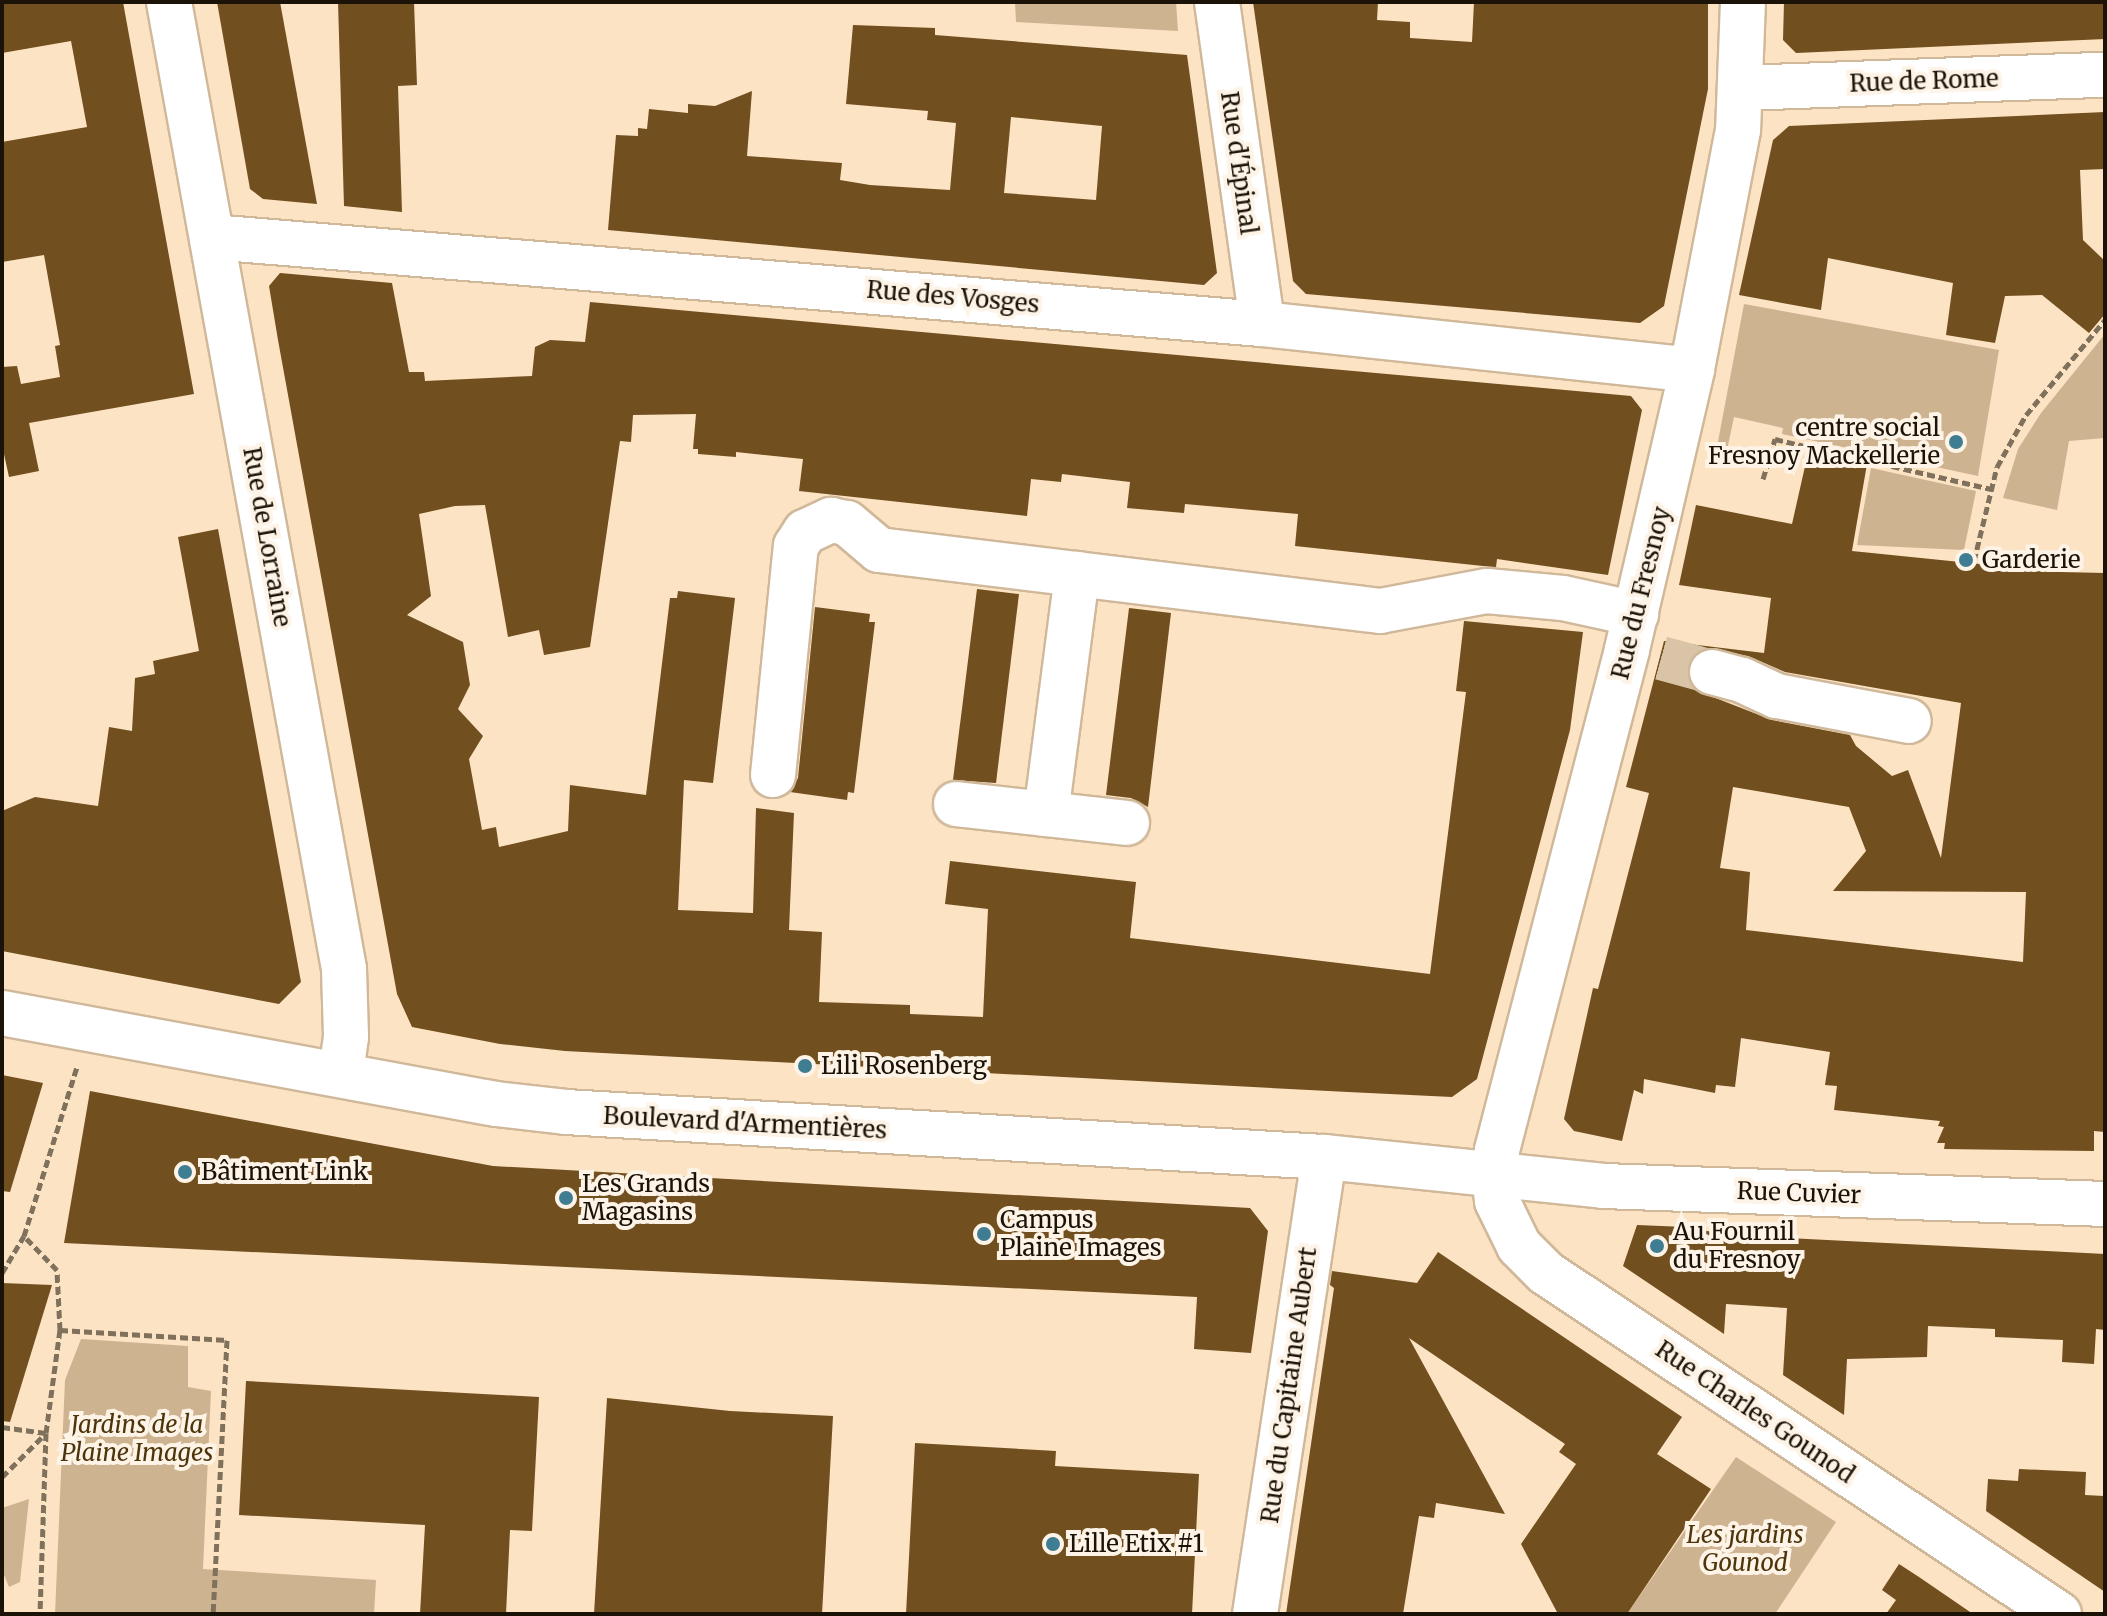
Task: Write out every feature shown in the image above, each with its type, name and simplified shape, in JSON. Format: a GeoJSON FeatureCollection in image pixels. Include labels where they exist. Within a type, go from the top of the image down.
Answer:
{"type":"FeatureCollection","features":[{"type":"Feature","properties":{"kind":"street","name":"Rue de Lorraine"},"geometry":{"type":"LineString","coordinates":[[169,2],[344,969],[346,1037],[341,1074]]}},
{"type":"Feature","properties":{"kind":"street","name":"Rue d'Épinal"},"geometry":{"type":"LineString","coordinates":[[1217,2],[1262,324]]}},
{"type":"Feature","properties":{"kind":"street","name":"Rue du Fresnoy"},"geometry":{"type":"LineString","coordinates":[[1494,1176],[1497,1150],[1641,641],[1738,130],[1743,2]]}},
{"type":"Feature","properties":{"kind":"street","name":"Rue de Rome"},"geometry":{"type":"LineString","coordinates":[[1742,88],[2105,75]]}},
{"type":"Feature","properties":{"kind":"street","name":"Rue des Vosges"},"geometry":{"type":"LineString","coordinates":[[212,237],[1262,324],[1692,370]]}},
{"type":"Feature","properties":{"kind":"street"},"geometry":{"type":"LineString","coordinates":[[773,775],[796,546],[805,532],[831,520],[847,523],[879,550],[1380,611],[1487,591],[1563,598],[1641,641]]}},
{"type":"Feature","properties":{"kind":"street"},"geometry":{"type":"LineString","coordinates":[[1046,814],[1077,574]]}},
{"type":"Feature","properties":{"kind":"street"},"geometry":{"type":"LineString","coordinates":[[1712,672],[1742,680],[1777,696],[1909,721]]}},
{"type":"Feature","properties":{"kind":"street"},"geometry":{"type":"LineString","coordinates":[[956,804],[1127,823]]}},
{"type":"Feature","properties":{"kind":"street","name":"Boulevard d'Armentières"},"geometry":{"type":"LineString","coordinates":[[2,1013],[496,1104],[566,1112],[1324,1157],[1494,1176]]}},
{"type":"Feature","properties":{"kind":"street","name":"Rue du Capitaine Aubert"},"geometry":{"type":"LineString","coordinates":[[1255,1614],[1324,1157]]}},
{"type":"Feature","properties":{"kind":"street","name":"Rue Cuvier"},"geometry":{"type":"LineString","coordinates":[[1494,1176],[1603,1186],[2105,1204]]}},
{"type":"Feature","properties":{"kind":"street","name":"Rue Charles Gounod"},"geometry":{"type":"LineString","coordinates":[[1494,1176],[1505,1222],[1519,1246],[1546,1273],[2059,1614]]}},
{"type":"Feature","properties":{"kind":"path"},"geometry":{"type":"LineString","coordinates":[[1974,561],[1997,467],[2026,415],[2105,320]]}},
{"type":"Feature","properties":{"kind":"path"},"geometry":{"type":"LineString","coordinates":[[1763,479],[1775,439],[1991,489]]}},
{"type":"Feature","properties":{"kind":"path"},"geometry":{"type":"LineString","coordinates":[[2,1273],[24,1236],[51,1143],[91,1029]]}},
{"type":"Feature","properties":{"kind":"path"},"geometry":{"type":"LineString","coordinates":[[24,1236],[57,1270],[60,1330],[46,1433],[40,1614]]}},
{"type":"Feature","properties":{"kind":"path"},"geometry":{"type":"LineString","coordinates":[[60,1330],[227,1340],[213,1614]]}},
{"type":"Feature","properties":{"kind":"path"},"geometry":{"type":"LineString","coordinates":[[2,1427],[46,1433]]}},
{"type":"Feature","properties":{"kind":"path"},"geometry":{"type":"LineString","coordinates":[[2,1477],[46,1433]]}},
{"type":"Feature","properties":{"kind":"green space"},"geometry":{"type":"Polygon","coordinates":[[[1015,2],[1176,2],[1178,31],[1016,22],[1015,2]]]}},
{"type":"Feature","properties":{"kind":"green space"},"geometry":{"type":"Polygon","coordinates":[[[1744,304],[1999,350],[1978,476],[1782,434],[1783,428],[1734,417],[1726,455],[1716,452],[1744,304]]]}},
{"type":"Feature","properties":{"kind":"green space"},"geometry":{"type":"Polygon","coordinates":[[[2105,334],[2105,438],[2069,441],[2057,510],[2003,498],[2018,449],[2041,413],[2105,334]]]}},
{"type":"Feature","properties":{"kind":"green space"},"geometry":{"type":"Polygon","coordinates":[[[1871,468],[1976,491],[1964,550],[1857,545],[1871,468]]]}},
{"type":"Feature","properties":{"kind":"green space","name":"Jardins de la Plaine Images"},"geometry":{"type":"Polygon","coordinates":[[[81,1339],[188,1346],[188,1387],[211,1391],[203,1569],[376,1580],[374,1614],[55,1614],[65,1380],[81,1339]]]}},
{"type":"Feature","properties":{"kind":"green space","name":"Les jardins Gounod"},"geometry":{"type":"Polygon","coordinates":[[[1736,1457],[1836,1522],[1775,1614],[1627,1614],[1736,1457]]]}},
{"type":"Feature","properties":{"kind":"green space"},"geometry":{"type":"Polygon","coordinates":[[[29,1499],[20,1582],[9,1587],[2,1570],[2,1508],[29,1499]]]}},
{"type":"Feature","properties":{"kind":"building"},"geometry":{"type":"Polygon","coordinates":[[[2,2],[123,2],[194,394],[29,423],[39,471],[9,477],[2,445],[2,367],[17,366],[21,384],[60,377],[55,346],[60,345],[44,255],[2,262],[2,142],[87,127],[71,41],[2,53],[2,2]]]}},
{"type":"Feature","properties":{"kind":"building"},"geometry":{"type":"Polygon","coordinates":[[[217,2],[280,2],[317,204],[263,199],[250,189],[217,2]]]}},
{"type":"Feature","properties":{"kind":"building"},"geometry":{"type":"Polygon","coordinates":[[[338,2],[414,2],[417,85],[398,86],[402,212],[344,206],[338,2]]]}},
{"type":"Feature","properties":{"kind":"building"},"geometry":{"type":"Polygon","coordinates":[[[1253,2],[1378,2],[1377,20],[1410,22],[1410,38],[1472,42],[1474,2],[1708,2],[1708,89],[1664,306],[1640,323],[1306,294],[1293,281],[1253,2]]]}},
{"type":"Feature","properties":{"kind":"building"},"geometry":{"type":"Polygon","coordinates":[[[1784,2],[2105,2],[2105,39],[1796,53],[1783,40],[1784,2]]]}},
{"type":"Feature","properties":{"kind":"building"},"geometry":{"type":"Polygon","coordinates":[[[853,25],[935,28],[935,35],[1187,55],[1217,273],[1204,285],[608,230],[616,135],[638,136],[638,128],[647,129],[649,109],[688,113],[688,104],[715,106],[752,91],[747,156],[842,163],[840,180],[950,190],[956,123],[927,120],[928,111],[846,104],[853,25]],[[1011,117],[1004,193],[1096,200],[1102,126],[1011,117]]]}},
{"type":"Feature","properties":{"kind":"building"},"geometry":{"type":"Polygon","coordinates":[[[2105,112],[2105,169],[2080,170],[2083,240],[2105,261],[2105,314],[2089,333],[2042,295],[2005,296],[1995,343],[1946,335],[1953,283],[1828,258],[1821,310],[1739,295],[1773,140],[1789,126],[2105,112]]]}},
{"type":"Feature","properties":{"kind":"building"},"geometry":{"type":"Polygon","coordinates":[[[280,273],[392,283],[409,372],[424,372],[425,381],[532,376],[535,347],[550,340],[585,342],[590,302],[1631,396],[1642,410],[1608,575],[1497,559],[1496,567],[1295,546],[1298,514],[1185,504],[1184,513],[1127,508],[1130,482],[1062,474],[1061,482],[1031,479],[1027,516],[799,491],[803,459],[736,452],[736,457],[698,454],[698,449],[693,449],[696,414],[633,415],[631,442],[620,441],[590,647],[544,655],[539,630],[508,637],[485,505],[455,506],[419,514],[431,596],[407,615],[463,642],[470,685],[458,709],[483,736],[469,759],[482,830],[496,827],[499,847],[568,831],[570,785],[646,795],[670,598],[677,598],[678,591],[735,598],[713,783],[684,780],[678,910],[753,913],[756,808],[794,813],[789,930],[822,932],[819,1002],[910,1005],[910,1014],[983,1017],[988,909],[945,904],[950,861],[1136,882],[1130,938],[1430,974],[1466,692],[1456,691],[1464,621],[1583,632],[1570,730],[1477,1079],[1452,1097],[1348,1092],[565,1051],[500,1044],[412,1027],[397,994],[278,340],[269,286],[280,273]]]}},
{"type":"Feature","properties":{"kind":"building"},"geometry":{"type":"Polygon","coordinates":[[[1808,453],[1867,464],[1852,551],[2060,572],[2105,573],[2105,1132],[2094,1131],[2094,1151],[1944,1149],[1945,1143],[1937,1143],[1944,1127],[1938,1126],[1940,1121],[1834,1110],[1837,1086],[1825,1085],[1830,1052],[1741,1038],[1735,1087],[1716,1085],[1715,1093],[1644,1079],[1643,1094],[1634,1090],[1622,1141],[1574,1131],[1564,1119],[1593,988],[1598,989],[1649,793],[1626,787],[1664,641],[1764,653],[1771,598],[1679,585],[1696,505],[1792,524],[1808,453]],[[1705,648],[1694,655],[1688,666],[1688,679],[1695,690],[1772,720],[1850,735],[1856,746],[1892,776],[1908,770],[1941,858],[1961,703],[1785,672],[1748,656],[1705,648]],[[1733,787],[1720,868],[1750,872],[1746,930],[2023,962],[2026,892],[1833,891],[1866,851],[1849,807],[1733,787]]]}},
{"type":"Feature","properties":{"kind":"building"},"geometry":{"type":"Polygon","coordinates":[[[218,529],[301,982],[279,1004],[2,951],[2,811],[35,797],[98,806],[109,727],[132,731],[135,678],[155,674],[153,661],[199,651],[178,537],[218,529]]]}},
{"type":"Feature","properties":{"kind":"building"},"geometry":{"type":"Polygon","coordinates":[[[977,589],[1019,594],[996,783],[953,780],[977,589]]]}},
{"type":"Feature","properties":{"kind":"building"},"geometry":{"type":"Polygon","coordinates":[[[815,607],[870,614],[869,622],[875,622],[854,793],[848,792],[847,800],[790,792],[798,778],[815,607]]]}},
{"type":"Feature","properties":{"kind":"building"},"geometry":{"type":"Polygon","coordinates":[[[1129,608],[1171,613],[1148,807],[1131,798],[1106,795],[1129,608]]]}},
{"type":"Feature","properties":{"kind":"building"},"geometry":{"type":"Polygon","coordinates":[[[2,1075],[43,1083],[10,1192],[2,1191],[2,1075]]]}},
{"type":"Feature","properties":{"kind":"building","name":"Les Grands Magasins"},"geometry":{"type":"Polygon","coordinates":[[[90,1091],[493,1166],[1250,1208],[1268,1231],[1251,1353],[1194,1349],[1197,1297],[64,1243],[90,1091]]]}},
{"type":"Feature","properties":{"kind":"building"},"geometry":{"type":"Polygon","coordinates":[[[1637,1225],[1685,1227],[1729,1235],[2105,1254],[2105,1330],[2096,1329],[2094,1364],[2062,1362],[2063,1340],[1995,1337],[1995,1329],[1928,1326],[1927,1357],[1847,1359],[1844,1415],[1783,1375],[1787,1308],[1726,1304],[1724,1334],[1623,1266],[1637,1225]]]}},
{"type":"Feature","properties":{"kind":"building"},"geometry":{"type":"Polygon","coordinates":[[[1438,1252],[1682,1417],[1657,1454],[1711,1489],[1627,1614],[1558,1614],[1521,1544],[1576,1464],[1559,1452],[1565,1444],[1409,1338],[1505,1514],[1436,1503],[1434,1518],[1419,1516],[1403,1614],[1286,1614],[1334,1288],[1330,1285],[1332,1271],[1417,1283],[1438,1252]]]}},
{"type":"Feature","properties":{"kind":"building"},"geometry":{"type":"Polygon","coordinates":[[[2,1283],[52,1285],[10,1422],[2,1421],[2,1283]]]}},
{"type":"Feature","properties":{"kind":"building"},"geometry":{"type":"Polygon","coordinates":[[[246,1381],[539,1397],[532,1531],[510,1530],[506,1614],[420,1614],[425,1525],[239,1515],[246,1381]]]}},
{"type":"Feature","properties":{"kind":"building"},"geometry":{"type":"Polygon","coordinates":[[[607,1398],[730,1411],[833,1416],[822,1614],[594,1614],[607,1398]]]}},
{"type":"Feature","properties":{"kind":"building","name":"Lille Etix #1"},"geometry":{"type":"Polygon","coordinates":[[[915,1443],[1056,1451],[1055,1466],[1199,1474],[1192,1614],[906,1614],[915,1443]]]}},
{"type":"Feature","properties":{"kind":"building"},"geometry":{"type":"Polygon","coordinates":[[[2019,1469],[2086,1472],[2085,1495],[2104,1496],[2105,1592],[1986,1511],[1988,1479],[2018,1481],[2019,1469]]]}},
{"type":"Feature","properties":{"kind":"building"},"geometry":{"type":"Polygon","coordinates":[[[1899,1564],[1973,1614],[1886,1614],[1896,1600],[1882,1590],[1899,1564]]]}},
{"type":"Feature","properties":{"kind":"tunnel"},"geometry":{"type":"LineString","coordinates":[[1661,658],[1712,672]]}},
{"type":"Feature","properties":{"kind":"place","name":"centre social Fresnoy Mackellerie"},"geometry":{"type":"Point","coordinates":[1956,442]}},
{"type":"Feature","properties":{"kind":"place","name":"Garderie"},"geometry":{"type":"Point","coordinates":[1966,560]}},
{"type":"Feature","properties":{"kind":"place","name":"Lili Rosenberg"},"geometry":{"type":"Point","coordinates":[805,1066]}},
{"type":"Feature","properties":{"kind":"place","name":"Bâtiment Link"},"geometry":{"type":"Point","coordinates":[185,1172]}},
{"type":"Feature","properties":{"kind":"place","name":"Les Grands Magasins"},"geometry":{"type":"Point","coordinates":[566,1198]}},
{"type":"Feature","properties":{"kind":"place","name":"Campus Plaine Images"},"geometry":{"type":"Point","coordinates":[984,1234]}},
{"type":"Feature","properties":{"kind":"place","name":"Au Fournil du Fresnoy"},"geometry":{"type":"Point","coordinates":[1657,1246]}},
{"type":"Feature","properties":{"kind":"place","name":"Lille Etix #1"},"geometry":{"type":"Point","coordinates":[1053,1544]}}]}
